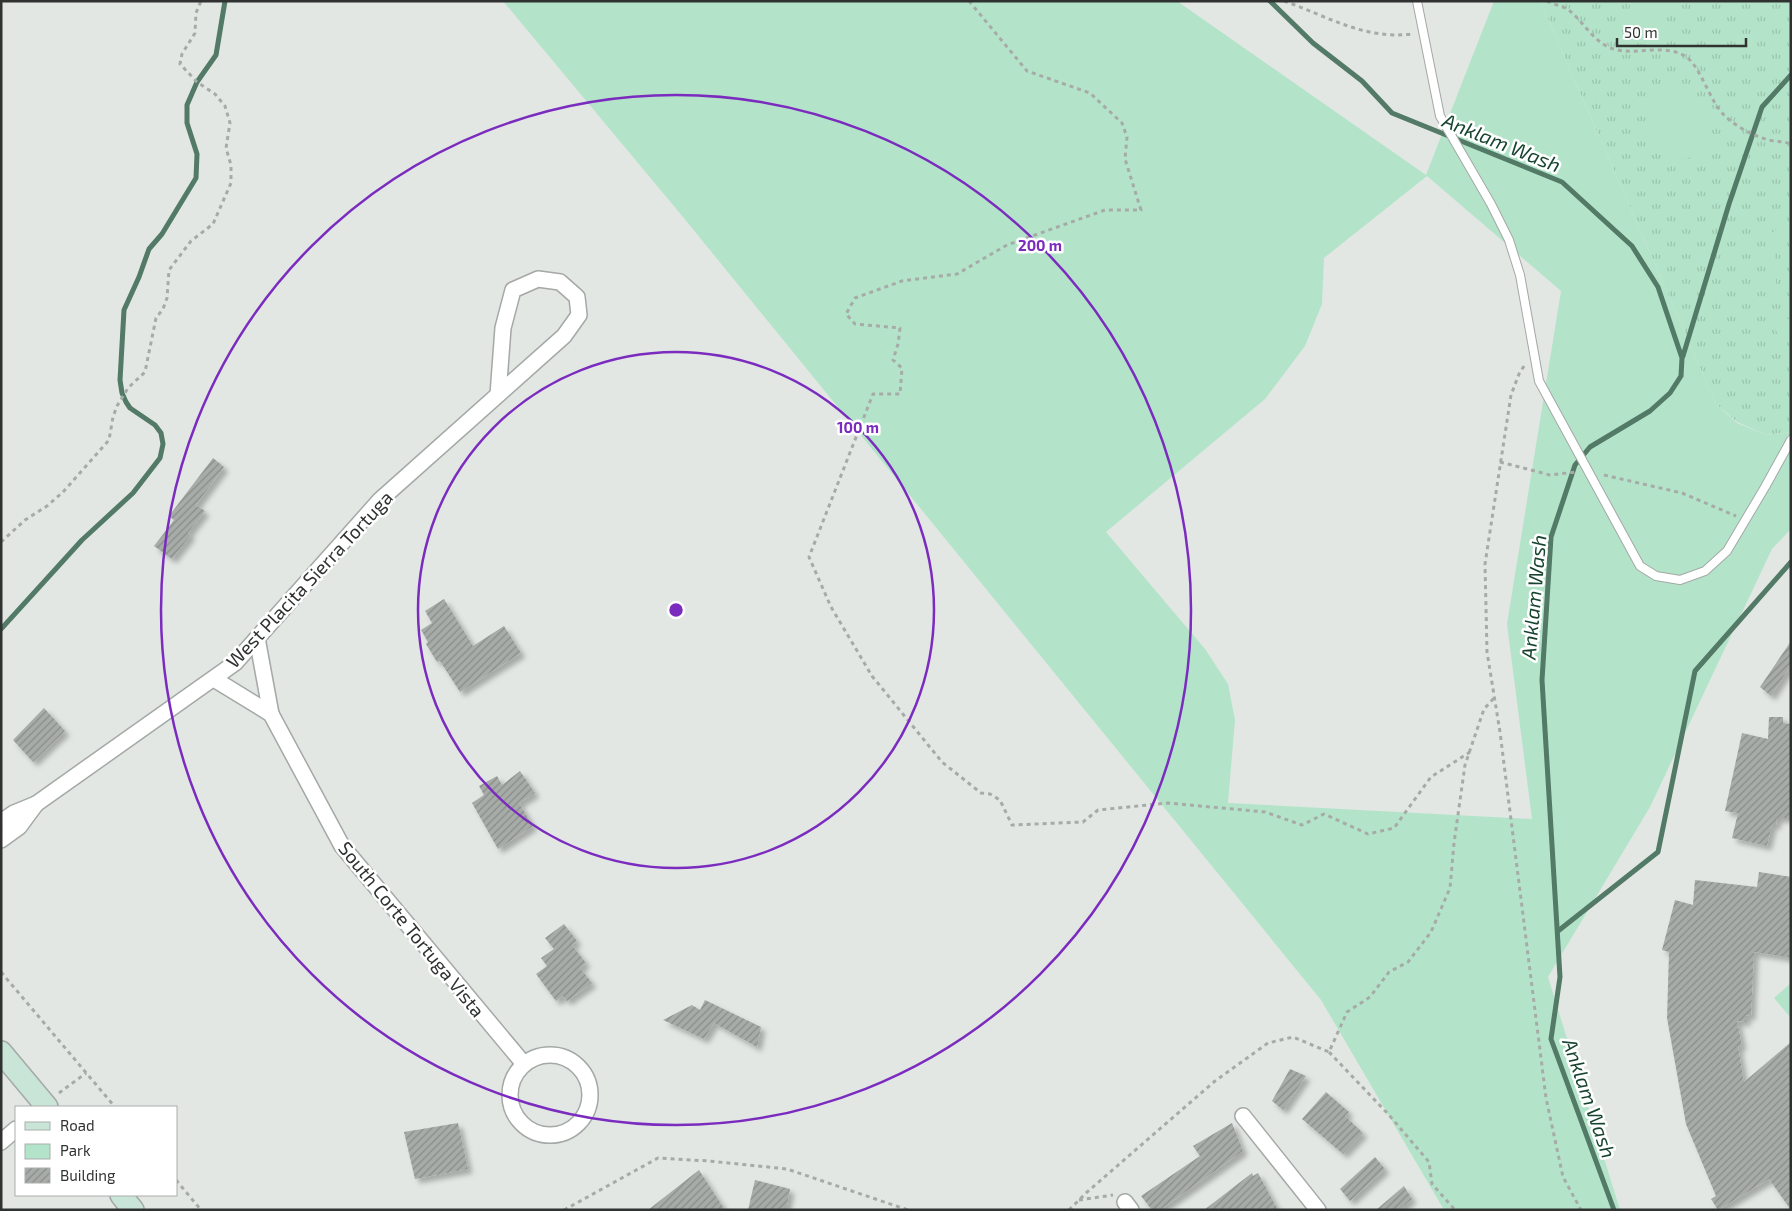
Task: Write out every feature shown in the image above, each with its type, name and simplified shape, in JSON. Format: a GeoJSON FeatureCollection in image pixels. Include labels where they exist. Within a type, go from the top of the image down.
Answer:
{"type":"FeatureCollection","features":[{"type":"Feature","properties":{"kind":"street","name":"West Placita Sierra Tortuga"},"geometry":{"type":"LineString","coordinates":[[1,822],[36,804],[235,663],[380,500],[564,336],[580,316],[577,297],[560,282],[538,279],[513,290],[503,328],[498,394]]}},
{"type":"Feature","properties":{"kind":"street"},"geometry":{"type":"LineString","coordinates":[[257,638],[271,714]]}},
{"type":"Feature","properties":{"kind":"street"},"geometry":{"type":"LineString","coordinates":[[214,679],[271,714]]}},
{"type":"Feature","properties":{"kind":"street","name":"South Corte Tortuga Vista"},"geometry":{"type":"LineString","coordinates":[[271,714],[342,846],[524,1064]]}},
{"type":"Feature","properties":{"kind":"street","name":"West Placita Sierra Tortuga"},"geometry":{"type":"LineString","coordinates":[[1,840],[19,827],[36,804]]}},
{"type":"Feature","properties":{"kind":"street"},"geometry":{"type":"LineString","coordinates":[[1,1052],[44,1106]]}},
{"type":"Feature","properties":{"kind":"street"},"geometry":{"type":"LineString","coordinates":[[549,1055],[562,1057],[574,1063],[584,1073],[589,1086],[589,1100],[585,1113],[578,1123],[567,1130],[548,1134],[530,1130],[520,1122],[513,1111],[510,1099],[510,1086],[524,1064],[536,1057],[549,1055]]}},
{"type":"Feature","properties":{"kind":"street"},"geometry":{"type":"LineString","coordinates":[[1243,1116],[1318,1210]]}},
{"type":"Feature","properties":{"kind":"street"},"geometry":{"type":"LineString","coordinates":[[1,1142],[15,1130]]}},
{"type":"Feature","properties":{"kind":"street"},"geometry":{"type":"LineString","coordinates":[[122,1196],[133,1210]]}},
{"type":"Feature","properties":{"kind":"lane"},"geometry":{"type":"LineString","coordinates":[[1417,1],[1440,116],[1492,204],[1509,240],[1520,275],[1539,381],[1640,566],[1656,576],[1680,580],[1705,571],[1727,551],[1791,440]]}},
{"type":"Feature","properties":{"kind":"path"},"geometry":{"type":"LineString","coordinates":[[1,542],[25,520],[47,506],[63,492],[109,440],[117,406],[128,388],[146,372],[156,318],[167,298],[169,270],[191,241],[214,224],[230,183],[231,165],[226,148],[230,123],[225,106],[215,94],[197,82],[180,64],[182,54],[195,33],[196,13],[201,1]]}},
{"type":"Feature","properties":{"kind":"path"},"geometry":{"type":"LineString","coordinates":[[969,1],[1028,71],[1090,93],[1122,123],[1127,137],[1125,159],[1141,210],[1105,210],[1007,245],[957,274],[902,281],[855,298],[846,314],[855,324],[900,328],[898,344],[892,360],[902,368],[900,394],[873,394],[809,557],[831,607],[872,676],[942,762],[981,793],[990,794],[1000,800],[1012,825],[1083,822],[1098,810],[1168,803],[1265,812],[1302,825],[1324,814],[1368,834],[1394,828],[1431,777],[1470,752]]}},
{"type":"Feature","properties":{"kind":"path"},"geometry":{"type":"LineString","coordinates":[[1284,1],[1340,24],[1381,35],[1423,32]]}},
{"type":"Feature","properties":{"kind":"path"},"geometry":{"type":"LineString","coordinates":[[1547,1],[1570,10],[1586,29],[1612,49],[1629,52],[1659,50],[1680,53],[1693,63],[1714,102],[1724,116],[1746,130],[1769,140],[1783,141],[1791,144]]}},
{"type":"Feature","properties":{"kind":"path"},"geometry":{"type":"LineString","coordinates":[[1533,352],[1519,374],[1511,395],[1484,564],[1486,652],[1500,732],[1546,1098],[1563,1177],[1580,1210]]}},
{"type":"Feature","properties":{"kind":"path"},"geometry":{"type":"LineString","coordinates":[[1500,462],[1550,475],[1586,470],[1682,493],[1745,520]]}},
{"type":"Feature","properties":{"kind":"path"},"geometry":{"type":"LineString","coordinates":[[1329,1052],[1347,1012],[1370,997],[1389,972],[1408,962],[1431,932],[1450,888],[1454,843],[1466,765],[1484,709],[1495,698]]}},
{"type":"Feature","properties":{"kind":"path"},"geometry":{"type":"LineString","coordinates":[[1,972],[114,1106]]}},
{"type":"Feature","properties":{"kind":"path"},"geometry":{"type":"LineString","coordinates":[[1069,1210],[1216,1081],[1268,1043],[1294,1037],[1329,1052],[1389,1115],[1429,1162],[1432,1184],[1455,1210]]}},
{"type":"Feature","properties":{"kind":"path"},"geometry":{"type":"LineString","coordinates":[[44,1106],[86,1073]]}},
{"type":"Feature","properties":{"kind":"path"},"geometry":{"type":"LineString","coordinates":[[564,1210],[658,1158],[787,1169],[908,1210]]}},
{"type":"Feature","properties":{"kind":"path"},"geometry":{"type":"LineString","coordinates":[[178,1182],[201,1210]]}},
{"type":"Feature","properties":{"kind":"path"},"geometry":{"type":"LineString","coordinates":[[1079,1200],[1124,1202]]}},
{"type":"Feature","properties":{"kind":"green space"},"geometry":{"type":"Polygon","coordinates":[[[503,1],[1177,1],[1426,175],[1494,1],[1540,1],[1716,404],[1737,423],[1766,435],[1791,432],[1791,529],[1772,549],[1650,807],[1548,977],[1620,1210],[1444,1210],[1321,1000],[683,217],[503,1]],[[1427,176],[1324,258],[1322,304],[1305,346],[1265,399],[1106,532],[1205,649],[1228,684],[1235,720],[1228,803],[1532,819],[1507,624],[1561,291],[1427,176]]]}},
{"type":"Feature","properties":{"kind":"green space"},"geometry":{"type":"Polygon","coordinates":[[[1540,1],[1791,1],[1791,432],[1766,435],[1737,422],[1716,404],[1540,1]]]}},
{"type":"Feature","properties":{"kind":"green space"},"geometry":{"type":"Polygon","coordinates":[[[1631,1],[1663,1],[1662,9],[1666,34],[1663,37],[1651,43],[1633,42],[1629,22],[1631,1]]]}},
{"type":"Feature","properties":{"kind":"green space"},"geometry":{"type":"Polygon","coordinates":[[[1674,83],[1686,88],[1695,99],[1709,121],[1712,132],[1711,139],[1706,147],[1685,159],[1672,159],[1656,152],[1651,148],[1645,135],[1651,92],[1660,86],[1674,83]]]}},
{"type":"Feature","properties":{"kind":"green space"},"geometry":{"type":"Polygon","coordinates":[[[1791,224],[1791,242],[1785,242],[1777,247],[1775,261],[1776,287],[1771,305],[1771,308],[1791,321],[1791,338],[1786,338],[1777,333],[1766,301],[1770,281],[1768,248],[1770,236],[1776,230],[1791,224]]]}},
{"type":"Feature","properties":{"kind":"green space"},"geometry":{"type":"Polygon","coordinates":[[[1791,983],[1791,1018],[1774,998],[1791,983]]]}},
{"type":"Feature","properties":{"kind":"building"},"geometry":{"type":"Polygon","coordinates":[[[213,458],[224,467],[196,505],[205,511],[188,533],[191,535],[172,559],[154,546],[174,520],[169,516],[213,458]]]}},
{"type":"Feature","properties":{"kind":"building"},"geometry":{"type":"Polygon","coordinates":[[[444,599],[473,646],[504,626],[521,653],[460,692],[440,661],[437,662],[426,644],[428,642],[421,630],[432,623],[425,611],[444,599]]]}},
{"type":"Feature","properties":{"kind":"building"},"geometry":{"type":"Polygon","coordinates":[[[1791,641],[1791,665],[1771,696],[1760,687],[1791,641]]]}},
{"type":"Feature","properties":{"kind":"building"},"geometry":{"type":"Polygon","coordinates":[[[44,708],[65,731],[33,762],[13,740],[44,708]]]}},
{"type":"Feature","properties":{"kind":"building"},"geometry":{"type":"Polygon","coordinates":[[[1769,717],[1783,717],[1783,723],[1791,724],[1791,818],[1777,818],[1776,825],[1772,825],[1767,846],[1732,838],[1738,813],[1725,811],[1742,733],[1768,739],[1769,717]]]}},
{"type":"Feature","properties":{"kind":"building"},"geometry":{"type":"Polygon","coordinates":[[[520,771],[535,793],[519,803],[533,826],[498,849],[472,803],[484,795],[479,786],[497,776],[502,785],[520,771]]]}},
{"type":"Feature","properties":{"kind":"building"},"geometry":{"type":"Polygon","coordinates":[[[1759,872],[1791,877],[1791,958],[1754,952],[1751,1016],[1746,1015],[1746,1022],[1737,1021],[1742,1046],[1738,1047],[1744,1082],[1791,1042],[1791,1210],[1769,1179],[1718,1210],[1711,1199],[1716,1196],[1686,1124],[1667,1018],[1669,952],[1662,950],[1675,900],[1693,905],[1695,880],[1757,887],[1759,872]]]}},
{"type":"Feature","properties":{"kind":"building"},"geometry":{"type":"Polygon","coordinates":[[[564,924],[577,941],[572,945],[586,963],[580,968],[592,983],[567,1001],[563,996],[556,1001],[536,974],[547,966],[541,958],[554,949],[545,938],[564,924]]]}},
{"type":"Feature","properties":{"kind":"building"},"geometry":{"type":"Polygon","coordinates":[[[705,1000],[761,1027],[757,1047],[714,1023],[704,1039],[663,1020],[692,1005],[700,1010],[705,1000]]]}},
{"type":"Feature","properties":{"kind":"building"},"geometry":{"type":"Polygon","coordinates":[[[1290,1069],[1306,1076],[1283,1110],[1272,1101],[1290,1069]]]}},
{"type":"Feature","properties":{"kind":"building"},"geometry":{"type":"Polygon","coordinates":[[[1326,1092],[1349,1112],[1345,1116],[1363,1133],[1343,1154],[1302,1119],[1326,1092]]]}},
{"type":"Feature","properties":{"kind":"building"},"geometry":{"type":"Polygon","coordinates":[[[458,1123],[468,1169],[415,1179],[404,1132],[458,1123]]]}},
{"type":"Feature","properties":{"kind":"building"},"geometry":{"type":"Polygon","coordinates":[[[1232,1123],[1243,1151],[1160,1210],[1152,1210],[1141,1196],[1200,1156],[1193,1146],[1232,1123]]]}},
{"type":"Feature","properties":{"kind":"building"},"geometry":{"type":"Polygon","coordinates":[[[1375,1157],[1385,1169],[1350,1201],[1340,1189],[1375,1157]]]}},
{"type":"Feature","properties":{"kind":"building"},"geometry":{"type":"Polygon","coordinates":[[[699,1170],[725,1210],[648,1210],[699,1170]]]}},
{"type":"Feature","properties":{"kind":"building"},"geometry":{"type":"Polygon","coordinates":[[[1252,1173],[1253,1176],[1258,1173],[1278,1210],[1204,1210],[1252,1173]]]}},
{"type":"Feature","properties":{"kind":"building"},"geometry":{"type":"Polygon","coordinates":[[[755,1180],[790,1189],[786,1210],[748,1210],[755,1180]]]}},
{"type":"Feature","properties":{"kind":"building"},"geometry":{"type":"Polygon","coordinates":[[[1404,1186],[1412,1199],[1399,1210],[1376,1210],[1404,1186]]]}},
{"type":"Feature","properties":{"kind":"waterway"},"geometry":{"type":"LineString","coordinates":[[1,629],[82,540],[133,493],[160,458],[163,444],[161,433],[155,425],[130,408],[122,393],[120,380],[124,310],[149,249],[162,234],[196,178],[197,154],[187,123],[187,105],[197,82],[216,55],[225,1]]}},
{"type":"Feature","properties":{"kind":"waterway","name":"Anklam Wash"},"geometry":{"type":"LineString","coordinates":[[1270,1],[1313,43],[1362,81],[1392,113],[1562,182],[1632,246],[1658,287],[1682,358],[1681,376],[1670,393],[1650,411],[1590,447],[1575,465],[1551,537],[1542,680],[1560,977],[1551,1039],[1614,1210]]}},
{"type":"Feature","properties":{"kind":"waterway"},"geometry":{"type":"LineString","coordinates":[[1683,356],[1729,204],[1762,107],[1791,75]]}},
{"type":"Feature","properties":{"kind":"waterway"},"geometry":{"type":"LineString","coordinates":[[1558,931],[1658,852],[1695,671],[1791,562]]}}]}
